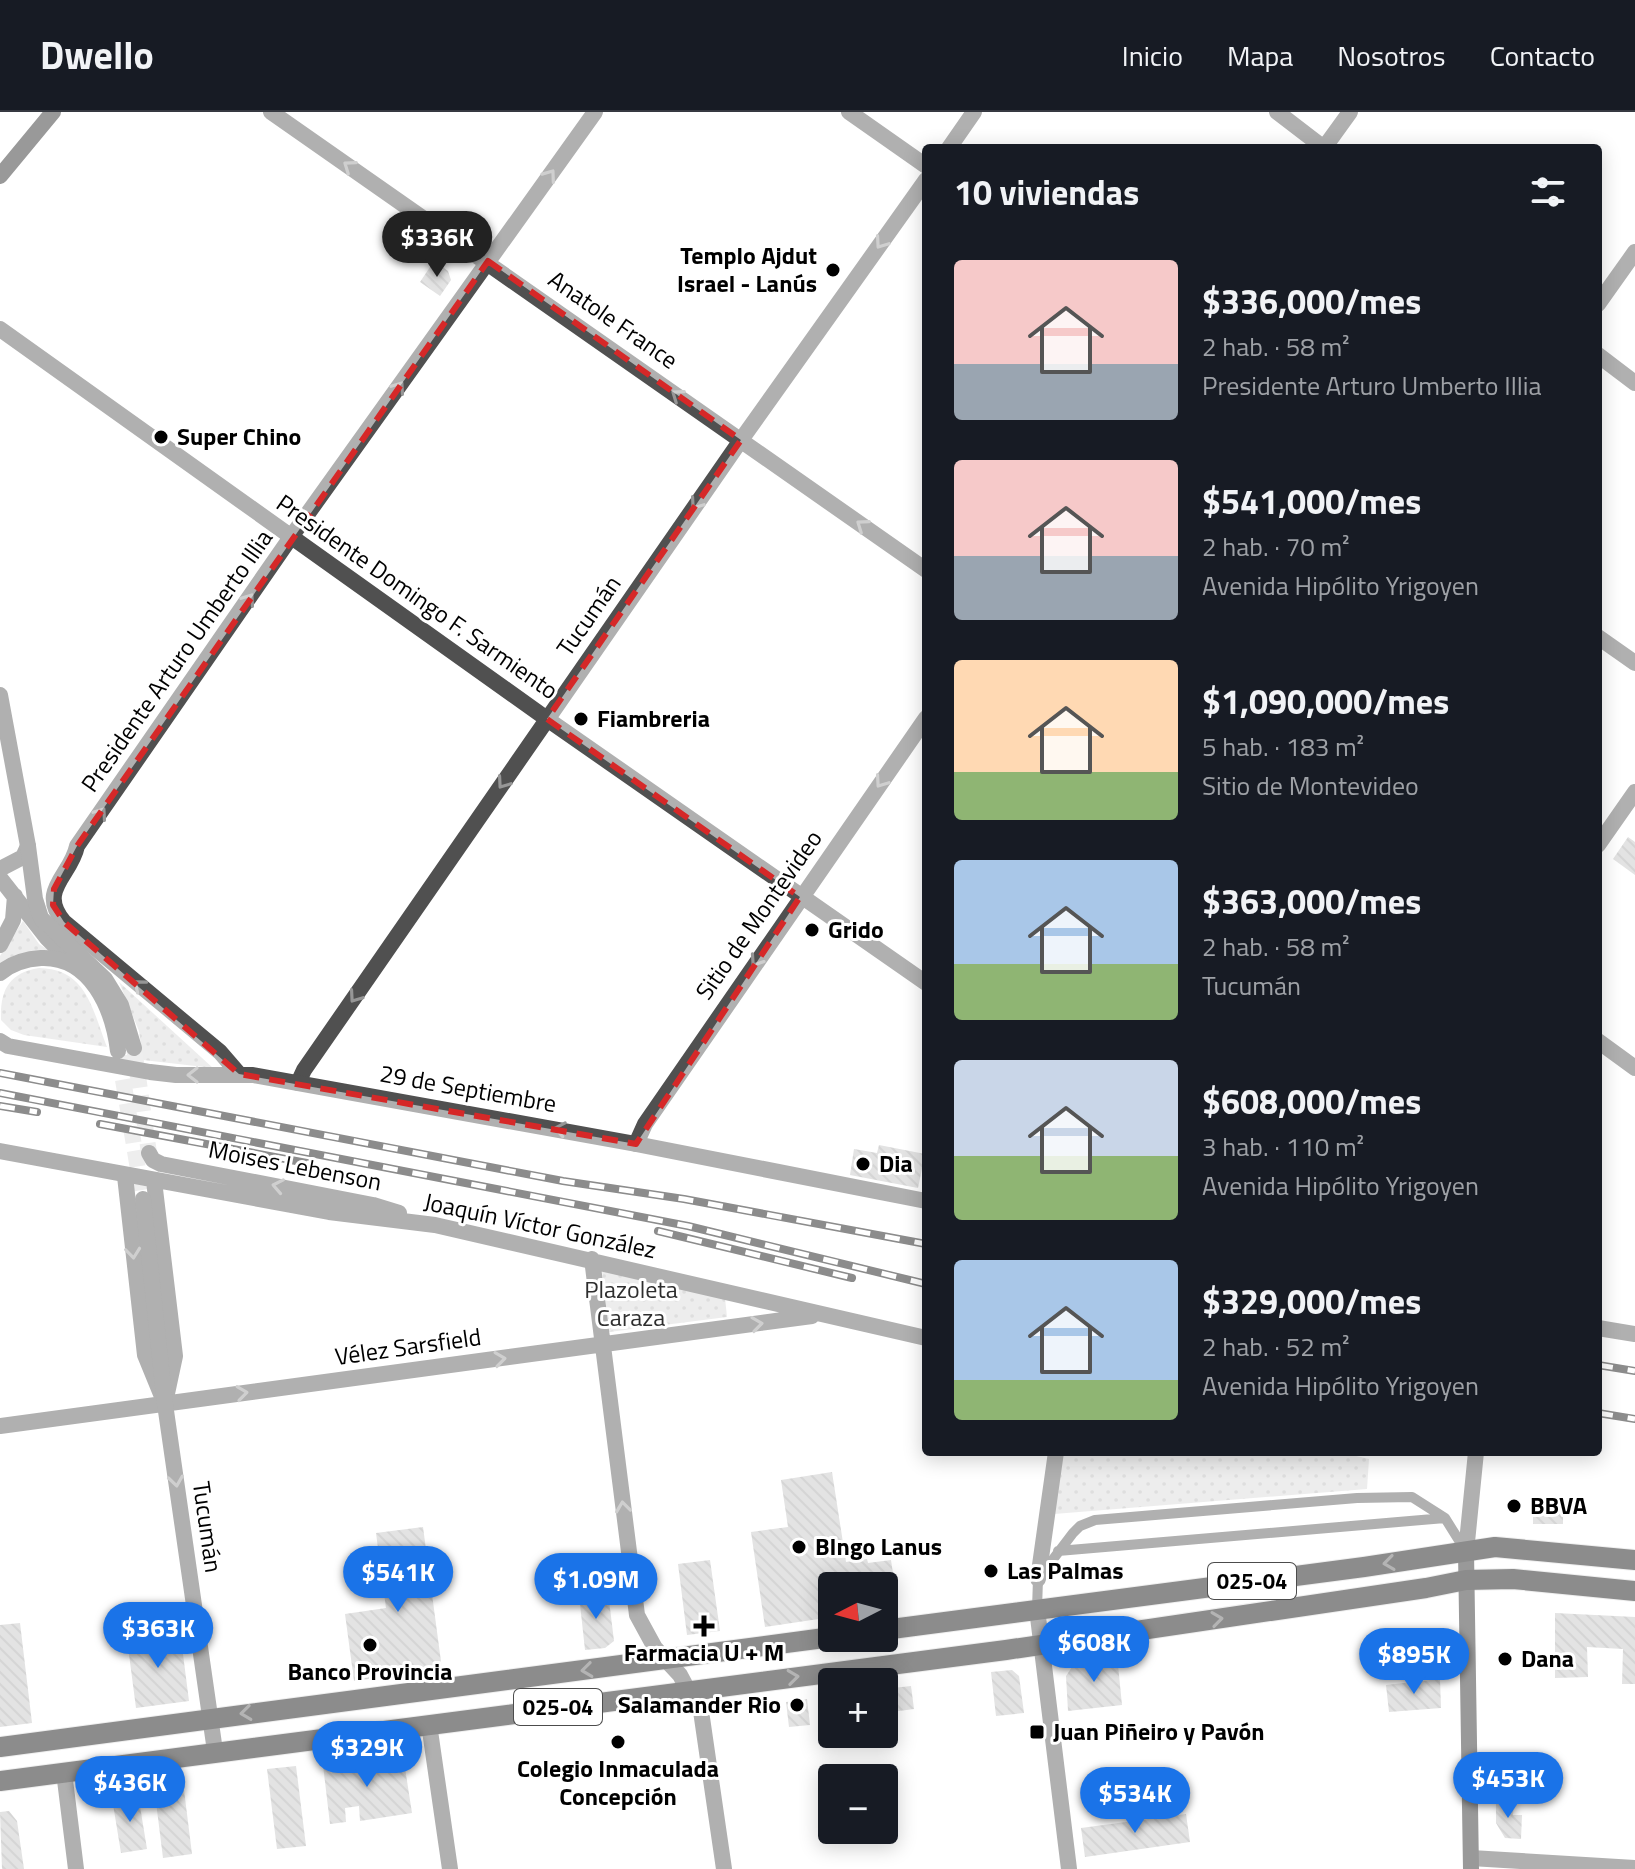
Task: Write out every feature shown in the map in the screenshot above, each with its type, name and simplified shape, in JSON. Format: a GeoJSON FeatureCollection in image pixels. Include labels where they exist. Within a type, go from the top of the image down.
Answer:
{"type":"FeatureCollection","features":[{"type":"Feature","properties":{"kind":"main road"},"geometry":{"type":"LineString","coordinates":[[0,176],[53,112]]}},
{"type":"Feature","properties":{"kind":"main road","name":"025-04"},"geometry":{"type":"LineString","coordinates":[[898,1628],[1495,1547],[1635,1560]]}},
{"type":"Feature","properties":{"kind":"main road"},"geometry":{"type":"LineString","coordinates":[[1466,1552],[1471,1863]]}},
{"type":"Feature","properties":{"kind":"main road","name":"025-04"},"geometry":{"type":"LineString","coordinates":[[0,1781],[1041,1644],[1466,1580],[1513,1579],[1635,1591]]}},
{"type":"Feature","properties":{"kind":"main road","name":"025-04"},"geometry":{"type":"LineString","coordinates":[[0,1747],[818,1639]]}},
{"type":"Feature","properties":{"kind":"street","name":"Anatole France"},"geometry":{"type":"LineString","coordinates":[[271,112],[922,567]]}},
{"type":"Feature","properties":{"kind":"street","name":"Presidente Arturo Umberto Illia"},"geometry":{"type":"LineString","coordinates":[[35,899],[62,860],[77,846],[291,537],[595,112]]}},
{"type":"Feature","properties":{"kind":"street"},"geometry":{"type":"LineString","coordinates":[[849,112],[922,163]]}},
{"type":"Feature","properties":{"kind":"street"},"geometry":{"type":"LineString","coordinates":[[952,144],[974,112]]}},
{"type":"Feature","properties":{"kind":"street"},"geometry":{"type":"LineString","coordinates":[[1277,112],[1319,144]]}},
{"type":"Feature","properties":{"kind":"street"},"geometry":{"type":"LineString","coordinates":[[1327,144],[1350,112]]}},
{"type":"Feature","properties":{"kind":"street","name":"Tucumán"},"geometry":{"type":"LineString","coordinates":[[298,1083],[304,1070],[741,440],[922,186]]}},
{"type":"Feature","properties":{"kind":"street"},"geometry":{"type":"LineString","coordinates":[[1602,298],[1635,252]]}},
{"type":"Feature","properties":{"kind":"street","name":"Presidente Domingo F. Sarmiento"},"geometry":{"type":"LineString","coordinates":[[0,329],[547,719],[922,980]]}},
{"type":"Feature","properties":{"kind":"street"},"geometry":{"type":"LineString","coordinates":[[1602,358],[1635,383]]}},
{"type":"Feature","properties":{"kind":"street"},"geometry":{"type":"LineString","coordinates":[[1602,640],[1635,663]]}},
{"type":"Feature","properties":{"kind":"street"},"geometry":{"type":"LineString","coordinates":[[0,695],[35,899],[41,918],[105,979],[121,1005],[126,1050],[105,1001],[87,975],[47,938],[0,878]]}},
{"type":"Feature","properties":{"kind":"street","name":"Sitio de Montevideo"},"geometry":{"type":"LineString","coordinates":[[636,1144],[645,1124],[922,724]]}},
{"type":"Feature","properties":{"kind":"street"},"geometry":{"type":"LineString","coordinates":[[1602,839],[1635,792]]}},
{"type":"Feature","properties":{"kind":"street"},"geometry":{"type":"LineString","coordinates":[[0,869],[23,857],[28,846]]}},
{"type":"Feature","properties":{"kind":"street","name":"Presidente Arturo Umberto Illia"},"geometry":{"type":"LineString","coordinates":[[77,846],[75,858],[54,889],[53,905],[64,922],[220,1052],[239,1074]]}},
{"type":"Feature","properties":{"kind":"street"},"geometry":{"type":"LineString","coordinates":[[0,945],[13,920],[15,896]]}},
{"type":"Feature","properties":{"kind":"street"},"geometry":{"type":"LineString","coordinates":[[0,973],[17,962],[31,959],[64,961],[75,966]]}},
{"type":"Feature","properties":{"kind":"street","name":"29 de Septiembre"},"geometry":{"type":"LineString","coordinates":[[3,1044],[150,1072],[239,1074],[298,1083],[636,1144],[922,1200]]}},
{"type":"Feature","properties":{"kind":"street"},"geometry":{"type":"LineString","coordinates":[[1602,1044],[1635,1068]]}},
{"type":"Feature","properties":{"kind":"street","name":"Joaquín Víctor González"},"geometry":{"type":"LineString","coordinates":[[0,1151],[329,1212],[435,1225],[922,1337]]}},
{"type":"Feature","properties":{"kind":"street","name":"Moises Lebenson"},"geometry":{"type":"LineString","coordinates":[[149,1153],[153,1160],[161,1164],[373,1205],[435,1225]]}},
{"type":"Feature","properties":{"kind":"street","name":"Tucumán"},"geometry":{"type":"LineString","coordinates":[[125,1176],[145,1355],[165,1404],[215,1751]]}},
{"type":"Feature","properties":{"kind":"street","name":"Tucumán"},"geometry":{"type":"LineString","coordinates":[[154,1181],[175,1356],[165,1404]]}},
{"type":"Feature","properties":{"kind":"street"},"geometry":{"type":"LineString","coordinates":[[143,1199],[165,1404]]}},
{"type":"Feature","properties":{"kind":"street"},"geometry":{"type":"LineString","coordinates":[[592,1259],[637,1615],[664,1660],[696,1697],[701,1711],[724,1869]]}},
{"type":"Feature","properties":{"kind":"street","name":"Vélez Sarsfield"},"geometry":{"type":"LineString","coordinates":[[0,1426],[821,1315]]}},
{"type":"Feature","properties":{"kind":"street"},"geometry":{"type":"LineString","coordinates":[[1602,1329],[1635,1334]]}},
{"type":"Feature","properties":{"kind":"street"},"geometry":{"type":"LineString","coordinates":[[1038,1579],[1055,1456]]}},
{"type":"Feature","properties":{"kind":"street"},"geometry":{"type":"LineString","coordinates":[[1466,1552],[1476,1456]]}},
{"type":"Feature","properties":{"kind":"street"},"geometry":{"type":"LineString","coordinates":[[1037,1609],[1069,1869]]}},
{"type":"Feature","properties":{"kind":"street"},"geometry":{"type":"LineString","coordinates":[[429,1724],[450,1869]]}},
{"type":"Feature","properties":{"kind":"street"},"geometry":{"type":"LineString","coordinates":[[64,1772],[76,1869]]}},
{"type":"Feature","properties":{"kind":"street"},"geometry":{"type":"LineString","coordinates":[[1471,1863],[1635,1868]]}},
{"type":"Feature","properties":{"kind":"lane"},"geometry":{"type":"LineString","coordinates":[[1037,1609],[1038,1579],[1080,1526],[1095,1520],[1412,1497],[1445,1518],[1466,1552]]}},
{"type":"Feature","properties":{"kind":"lane"},"geometry":{"type":"LineString","coordinates":[[1058,1551],[1445,1518]]}},
{"type":"Feature","properties":{"kind":"highlighted area"},"geometry":{"type":"Polygon","coordinates":[[[488,261],[741,440],[547,719],[800,897],[636,1144],[239,1074],[64,922],[53,905],[54,889],[77,846],[488,261]]]}},
{"type":"Feature","properties":{"kind":"green space"},"geometry":{"type":"Polygon","coordinates":[[[23,921],[39,944],[50,951],[0,967],[0,956],[23,921]]]}},
{"type":"Feature","properties":{"kind":"green space"},"geometry":{"type":"Polygon","coordinates":[[[39,968],[68,975],[78,983],[92,1006],[107,1047],[24,1035],[11,1030],[1,1020],[2,1000],[8,985],[20,974],[39,968]]]}},
{"type":"Feature","properties":{"kind":"green space"},"geometry":{"type":"Polygon","coordinates":[[[119,982],[213,1068],[143,1060],[139,1031],[119,982]]]}},
{"type":"Feature","properties":{"kind":"green space","name":"Plazoleta Caraza"},"geometry":{"type":"Polygon","coordinates":[[[602,1271],[725,1298],[727,1317],[609,1332],[602,1271]]]}},
{"type":"Feature","properties":{"kind":"green space"},"geometry":{"type":"Polygon","coordinates":[[[1061,1456],[1356,1456],[1369,1459],[1367,1489],[1054,1514],[1061,1456]]]}},
{"type":"Feature","properties":{"kind":"building"},"geometry":{"type":"Polygon","coordinates":[[[434,261],[448,271],[451,280],[440,296],[420,282],[434,261]]]}},
{"type":"Feature","properties":{"kind":"building"},"geometry":{"type":"Polygon","coordinates":[[[1628,837],[1635,842],[1635,875],[1613,859],[1628,837]]]}},
{"type":"Feature","properties":{"kind":"building"},"geometry":{"type":"Polygon","coordinates":[[[879,1145],[922,1153],[918,1188],[850,1175],[854,1149],[877,1153],[879,1145]]]}},
{"type":"Feature","properties":{"kind":"building","name":"BIngo Lanus"},"geometry":{"type":"Polygon","coordinates":[[[832,1472],[846,1562],[891,1560],[893,1572],[818,1572],[818,1619],[765,1627],[751,1532],[788,1527],[781,1480],[832,1472]]]}},
{"type":"Feature","properties":{"kind":"building"},"geometry":{"type":"Polygon","coordinates":[[[1533,1498],[1563,1498],[1563,1524],[1533,1524],[1533,1498]]]}},
{"type":"Feature","properties":{"kind":"building"},"geometry":{"type":"Polygon","coordinates":[[[423,1527],[442,1669],[354,1681],[345,1614],[386,1608],[376,1533],[423,1527]]]}},
{"type":"Feature","properties":{"kind":"building"},"geometry":{"type":"Polygon","coordinates":[[[710,1560],[720,1631],[687,1635],[678,1564],[710,1560]]]}},
{"type":"Feature","properties":{"kind":"building"},"geometry":{"type":"Polygon","coordinates":[[[608,1592],[614,1641],[605,1648],[585,1650],[579,1595],[608,1592]]]}},
{"type":"Feature","properties":{"kind":"building"},"geometry":{"type":"Polygon","coordinates":[[[1555,1613],[1635,1617],[1635,1684],[1622,1684],[1623,1649],[1587,1647],[1588,1677],[1555,1678],[1555,1613]]]}},
{"type":"Feature","properties":{"kind":"building"},"geometry":{"type":"Polygon","coordinates":[[[20,1623],[32,1723],[0,1727],[0,1625],[20,1623]]]}},
{"type":"Feature","properties":{"kind":"building"},"geometry":{"type":"Polygon","coordinates":[[[180,1631],[189,1701],[136,1708],[127,1639],[180,1631]]]}},
{"type":"Feature","properties":{"kind":"building"},"geometry":{"type":"Polygon","coordinates":[[[1117,1655],[1122,1705],[1068,1711],[1066,1676],[1076,1661],[1117,1655]]]}},
{"type":"Feature","properties":{"kind":"building"},"geometry":{"type":"Polygon","coordinates":[[[1012,1670],[1019,1676],[1024,1713],[996,1716],[991,1672],[1012,1670]]]}},
{"type":"Feature","properties":{"kind":"building"},"geometry":{"type":"Polygon","coordinates":[[[1440,1679],[1441,1708],[1389,1712],[1386,1685],[1440,1679]]]}},
{"type":"Feature","properties":{"kind":"building"},"geometry":{"type":"Polygon","coordinates":[[[911,1686],[914,1709],[898,1711],[898,1687],[911,1686]]]}},
{"type":"Feature","properties":{"kind":"building"},"geometry":{"type":"Polygon","coordinates":[[[807,1699],[810,1725],[789,1727],[786,1702],[807,1699]]]}},
{"type":"Feature","properties":{"kind":"building"},"geometry":{"type":"Polygon","coordinates":[[[392,1756],[405,1768],[412,1813],[360,1821],[359,1806],[345,1808],[346,1822],[330,1824],[323,1765],[392,1756]]]}},
{"type":"Feature","properties":{"kind":"building"},"geometry":{"type":"Polygon","coordinates":[[[296,1766],[306,1846],[277,1849],[267,1769],[296,1766]]]}},
{"type":"Feature","properties":{"kind":"building"},"geometry":{"type":"Polygon","coordinates":[[[184,1790],[192,1854],[163,1858],[155,1794],[184,1790]]]}},
{"type":"Feature","properties":{"kind":"building"},"geometry":{"type":"Polygon","coordinates":[[[138,1794],[147,1849],[121,1853],[112,1798],[138,1794]]]}},
{"type":"Feature","properties":{"kind":"building"},"geometry":{"type":"Polygon","coordinates":[[[1496,1801],[1514,1801],[1513,1815],[1522,1815],[1521,1839],[1505,1838],[1496,1823],[1496,1801]]]}},
{"type":"Feature","properties":{"kind":"building"},"geometry":{"type":"Polygon","coordinates":[[[9,1811],[17,1821],[24,1869],[2,1869],[0,1812],[9,1811]]]}},
{"type":"Feature","properties":{"kind":"building"},"geometry":{"type":"Polygon","coordinates":[[[1186,1814],[1190,1842],[1085,1857],[1081,1828],[1186,1814]]]}},
{"type":"Feature","properties":{"kind":"tunnel"},"geometry":{"type":"LineString","coordinates":[[134,1048],[149,1153]]}},
{"type":"Feature","properties":{"kind":"tunnel"},"geometry":{"type":"LineString","coordinates":[[119,1056],[143,1199]]}},
{"type":"Feature","properties":{"kind":"railway"},"geometry":{"type":"LineString","coordinates":[[0,1073],[563,1181],[684,1199],[922,1243]]}},
{"type":"Feature","properties":{"kind":"railway"},"geometry":{"type":"LineString","coordinates":[[0,1093],[688,1226],[922,1283]]}},
{"type":"Feature","properties":{"kind":"railway"},"geometry":{"type":"LineString","coordinates":[[0,1106],[37,1112]]}},
{"type":"Feature","properties":{"kind":"railway"},"geometry":{"type":"LineString","coordinates":[[100,1124],[312,1164]]}},
{"type":"Feature","properties":{"kind":"railway"},"geometry":{"type":"LineString","coordinates":[[658,1231],[852,1278]]}},
{"type":"Feature","properties":{"kind":"railway"},"geometry":{"type":"LineString","coordinates":[[1602,1366],[1635,1371]]}},
{"type":"Feature","properties":{"kind":"railway"},"geometry":{"type":"LineString","coordinates":[[1602,1414],[1635,1419]]}},
{"type":"Feature","properties":{"kind":"place","name":"Templo Ajdut Israel - Lanús"},"geometry":{"type":"Point","coordinates":[833,270]}},
{"type":"Feature","properties":{"kind":"place","name":"Super Chino"},"geometry":{"type":"Point","coordinates":[161,437]}},
{"type":"Feature","properties":{"kind":"place","name":"Fiambreria"},"geometry":{"type":"Point","coordinates":[581,719]}},
{"type":"Feature","properties":{"kind":"place","name":"Grido"},"geometry":{"type":"Point","coordinates":[812,930]}},
{"type":"Feature","properties":{"kind":"place","name":"Dia"},"geometry":{"type":"Point","coordinates":[863,1164]}},
{"type":"Feature","properties":{"kind":"place","name":"BBVA"},"geometry":{"type":"Point","coordinates":[1514,1506]}},
{"type":"Feature","properties":{"kind":"place","name":"BIngo Lanus"},"geometry":{"type":"Point","coordinates":[799,1547]}},
{"type":"Feature","properties":{"kind":"place","name":"Las Palmas"},"geometry":{"type":"Point","coordinates":[991,1571]}},
{"type":"Feature","properties":{"kind":"place","name":"Farmacia U + M"},"geometry":{"type":"Point","coordinates":[704,1626]}},
{"type":"Feature","properties":{"kind":"place","name":"Banco Provincia"},"geometry":{"type":"Point","coordinates":[370,1645]}},
{"type":"Feature","properties":{"kind":"place","name":"Dana"},"geometry":{"type":"Point","coordinates":[1505,1659]}},
{"type":"Feature","properties":{"kind":"place","name":"Salamander Rio"},"geometry":{"type":"Point","coordinates":[797,1705]}},
{"type":"Feature","properties":{"kind":"place","name":"Juan Piñeiro y Pavón"},"geometry":{"type":"Point","coordinates":[1037,1732]}},
{"type":"Feature","properties":{"kind":"place","name":"Colegio Inmaculada Concepción"},"geometry":{"type":"Point","coordinates":[618,1742]}}]}
